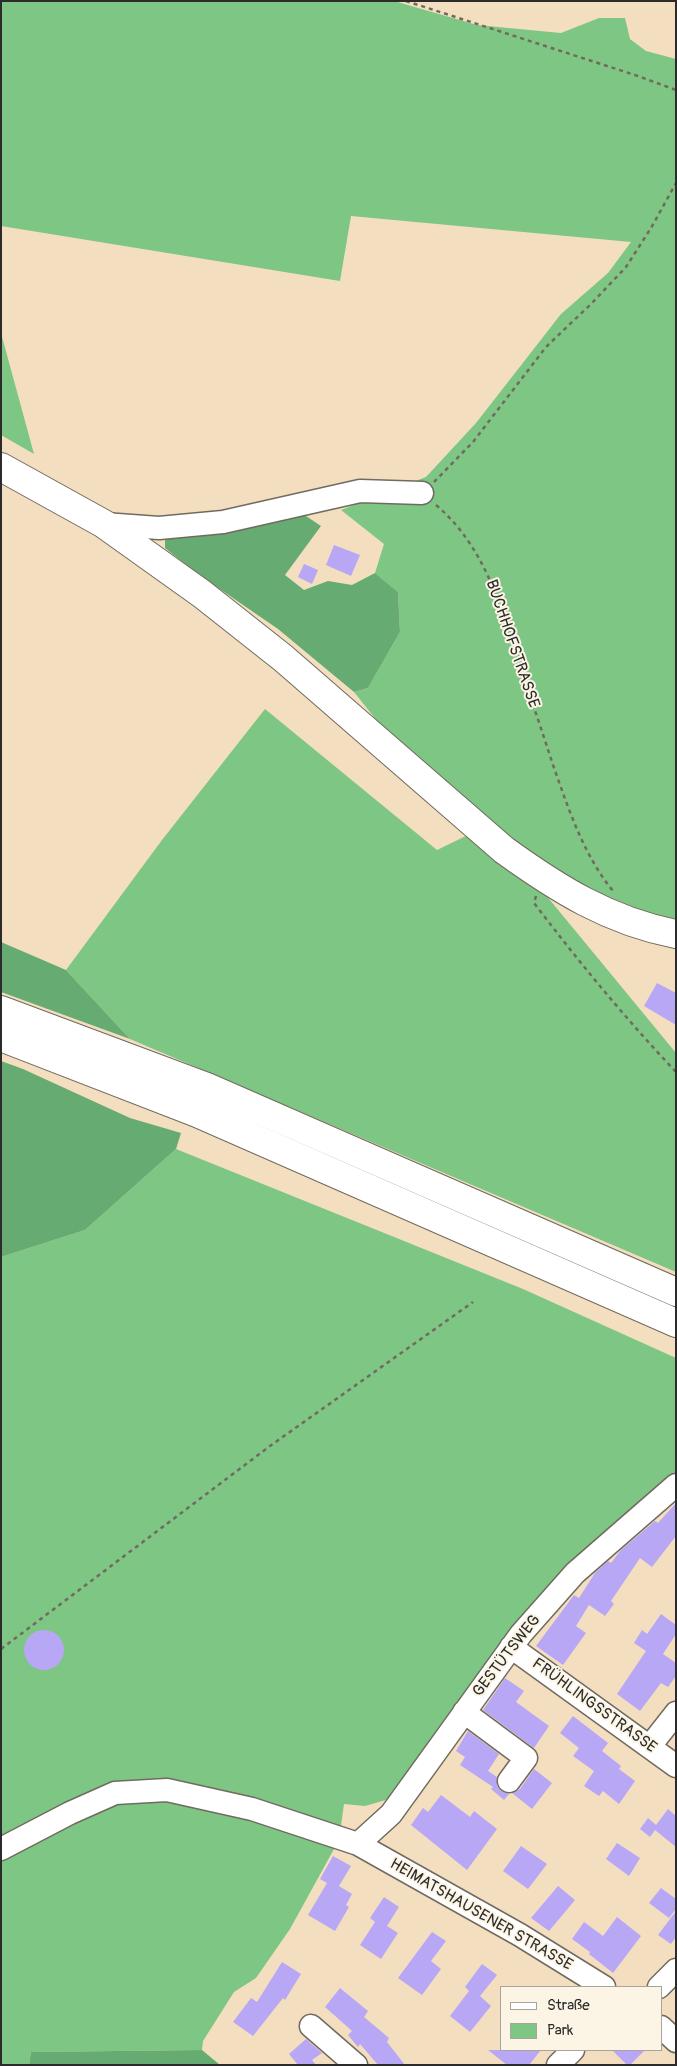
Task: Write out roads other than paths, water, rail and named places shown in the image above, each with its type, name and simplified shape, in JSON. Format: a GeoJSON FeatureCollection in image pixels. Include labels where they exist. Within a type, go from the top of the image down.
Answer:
{"type":"FeatureCollection","features":[{"type":"Feature","properties":{"kind":"main road"},"geometry":{"type":"LineString","coordinates":[[1,467],[104,524],[202,594],[283,658],[504,850],[582,901],[625,921],[676,934]]}},
{"type":"Feature","properties":{"kind":"main road"},"geometry":{"type":"LineString","coordinates":[[1,1010],[207,1087],[676,1292]]}},
{"type":"Feature","properties":{"kind":"main road"},"geometry":{"type":"LineString","coordinates":[[1,1037],[197,1113],[676,1323]]}},
{"type":"Feature","properties":{"kind":"street"},"geometry":{"type":"LineString","coordinates":[[104,524],[158,528],[223,522],[360,491],[422,493]]}},
{"type":"Feature","properties":{"kind":"street","name":"GESTÜTSWEG"},"geometry":{"type":"LineString","coordinates":[[358,1844],[391,1814],[511,1647],[576,1573],[676,1485]]}},
{"type":"Feature","properties":{"kind":"street","name":"FRÜHLINGSSTRASSE"},"geometry":{"type":"LineString","coordinates":[[511,1647],[676,1766]]}},
{"type":"Feature","properties":{"kind":"street"},"geometry":{"type":"LineString","coordinates":[[464,1712],[526,1758],[509,1781]]}},
{"type":"Feature","properties":{"kind":"street"},"geometry":{"type":"LineString","coordinates":[[650,1746],[676,1712]]}},
{"type":"Feature","properties":{"kind":"street","name":"HEIMATSHAUSENER STRASSE"},"geometry":{"type":"LineString","coordinates":[[1,1848],[114,1793],[167,1790],[252,1809],[358,1844],[520,1935],[602,1986]]}},
{"type":"Feature","properties":{"kind":"street"},"geometry":{"type":"LineString","coordinates":[[660,1986],[676,1970]]}},
{"type":"Feature","properties":{"kind":"street"},"geometry":{"type":"LineString","coordinates":[[311,2026],[356,2065]]}},
{"type":"Feature","properties":{"kind":"street"},"geometry":{"type":"LineString","coordinates":[[662,2028],[676,2041]]}},
{"type":"Feature","properties":{"kind":"street"},"geometry":{"type":"LineString","coordinates":[[558,2065],[573,2051]]}}]}
